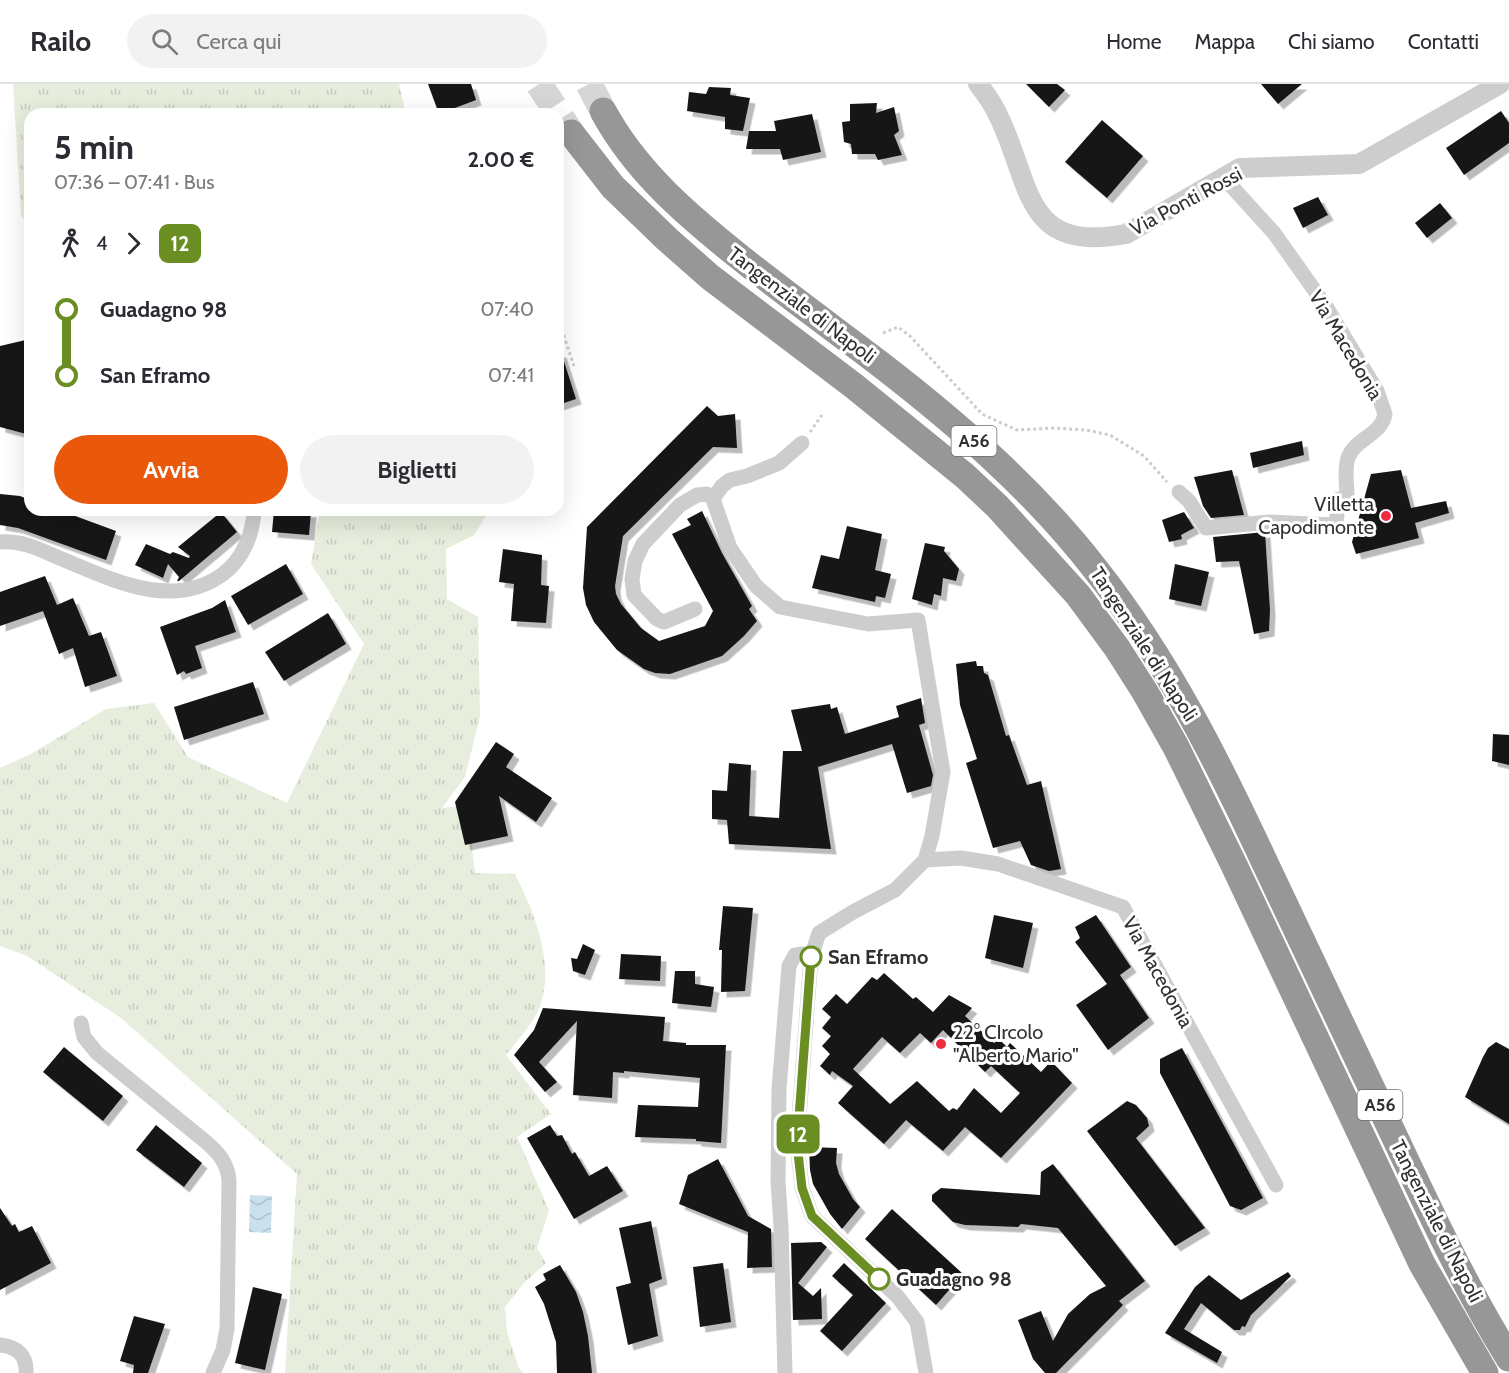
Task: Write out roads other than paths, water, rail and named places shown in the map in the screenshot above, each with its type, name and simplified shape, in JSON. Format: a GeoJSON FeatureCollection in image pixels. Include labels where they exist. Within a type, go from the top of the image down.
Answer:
{"type":"FeatureCollection","features":[{"type":"Feature","properties":{"kind":"highway","name":"Tangenziale di Napoli"},"geometry":{"type":"LineString","coordinates":[[603,111],[615,134],[633,158],[703,228],[981,446],[1061,525],[1099,572],[1167,672],[1202,732],[1445,1245],[1509,1358]]}},
{"type":"Feature","properties":{"kind":"highway","name":"Tangenziale di Napoli"},"geometry":{"type":"LineString","coordinates":[[571,133],[613,187],[667,239],[710,277],[854,386],[965,476],[998,506],[1078,595],[1145,692],[1176,747],[1422,1264],[1485,1373]]}},
{"type":"Feature","properties":{"kind":"street","name":"Via Ponti Rossi"},"geometry":{"type":"LineString","coordinates":[[978,84],[999,115],[1033,206],[1048,223],[1062,232],[1086,239],[1126,234],[1240,168],[1359,164],[1500,84]]}},
{"type":"Feature","properties":{"kind":"street","name":"Via Macedonia"},"geometry":{"type":"LineString","coordinates":[[1179,492],[1189,501],[1206,528],[1270,522],[1333,525],[1336,522],[1340,499],[1347,497],[1346,463],[1348,456],[1352,449],[1380,426],[1385,414],[1377,391],[1324,305],[1274,233],[1224,178]]}},
{"type":"Feature","properties":{"kind":"street"},"geometry":{"type":"LineString","coordinates":[[713,499],[722,486],[730,480],[779,463],[802,443]]}},
{"type":"Feature","properties":{"kind":"street"},"geometry":{"type":"LineString","coordinates":[[694,609],[664,622],[657,620],[634,595],[632,579],[635,561],[643,544],[681,505],[697,495],[707,494],[713,499],[730,548],[756,586],[780,607],[868,624],[918,620],[943,772],[932,836],[925,860],[895,890],[819,933],[811,957],[797,1144],[802,1188],[812,1216],[898,1297],[917,1322],[926,1373]]}},
{"type":"Feature","properties":{"kind":"street"},"geometry":{"type":"LineString","coordinates":[[0,542],[17,542],[31,546],[140,588],[163,592],[176,591],[212,581],[232,566],[242,553],[249,538],[254,516]]}},
{"type":"Feature","properties":{"kind":"street","name":"Via Macedonia"},"geometry":{"type":"LineString","coordinates":[[925,860],[961,858],[998,864],[1123,907],[1276,1185]]}},
{"type":"Feature","properties":{"kind":"street"},"geometry":{"type":"LineString","coordinates":[[785,1373],[778,1181],[779,1089],[789,966],[795,955],[803,954],[811,957]]}},
{"type":"Feature","properties":{"kind":"street"},"geometry":{"type":"LineString","coordinates":[[81,1023],[84,1037],[97,1053],[206,1142],[226,1166],[229,1182],[227,1322],[223,1350],[213,1373]]}},
{"type":"Feature","properties":{"kind":"street"},"geometry":{"type":"LineString","coordinates":[[0,1345],[20,1352],[25,1361],[26,1373]]}},
{"type":"Feature","properties":{"kind":"water"},"geometry":{"type":"Polygon","coordinates":[[[250,1195],[272,1196],[271,1233],[249,1232],[250,1195]]]}},
{"type":"Feature","properties":{"kind":"tunnel"},"geometry":{"type":"LineString","coordinates":[[539,84],[555,108]]}},
{"type":"Feature","properties":{"kind":"tunnel"},"geometry":{"type":"LineString","coordinates":[[589,84],[603,111]]}},
{"type":"Feature","properties":{"kind":"tunnel"},"geometry":{"type":"LineString","coordinates":[[564,122],[571,133]]}},
{"type":"Feature","properties":{"kind":"place","name":"Villetta Capodimonte"},"geometry":{"type":"Point","coordinates":[1386,516]}},
{"type":"Feature","properties":{"kind":"place","name":"San Eframo"},"geometry":{"type":"Point","coordinates":[811,957]}},
{"type":"Feature","properties":{"kind":"place","name":"22° CIrcolo \"Alberto Mario\""},"geometry":{"type":"Point","coordinates":[941,1044]}},
{"type":"Feature","properties":{"kind":"place","name":"Guadagno 98"},"geometry":{"type":"Point","coordinates":[879,1279]}}]}
